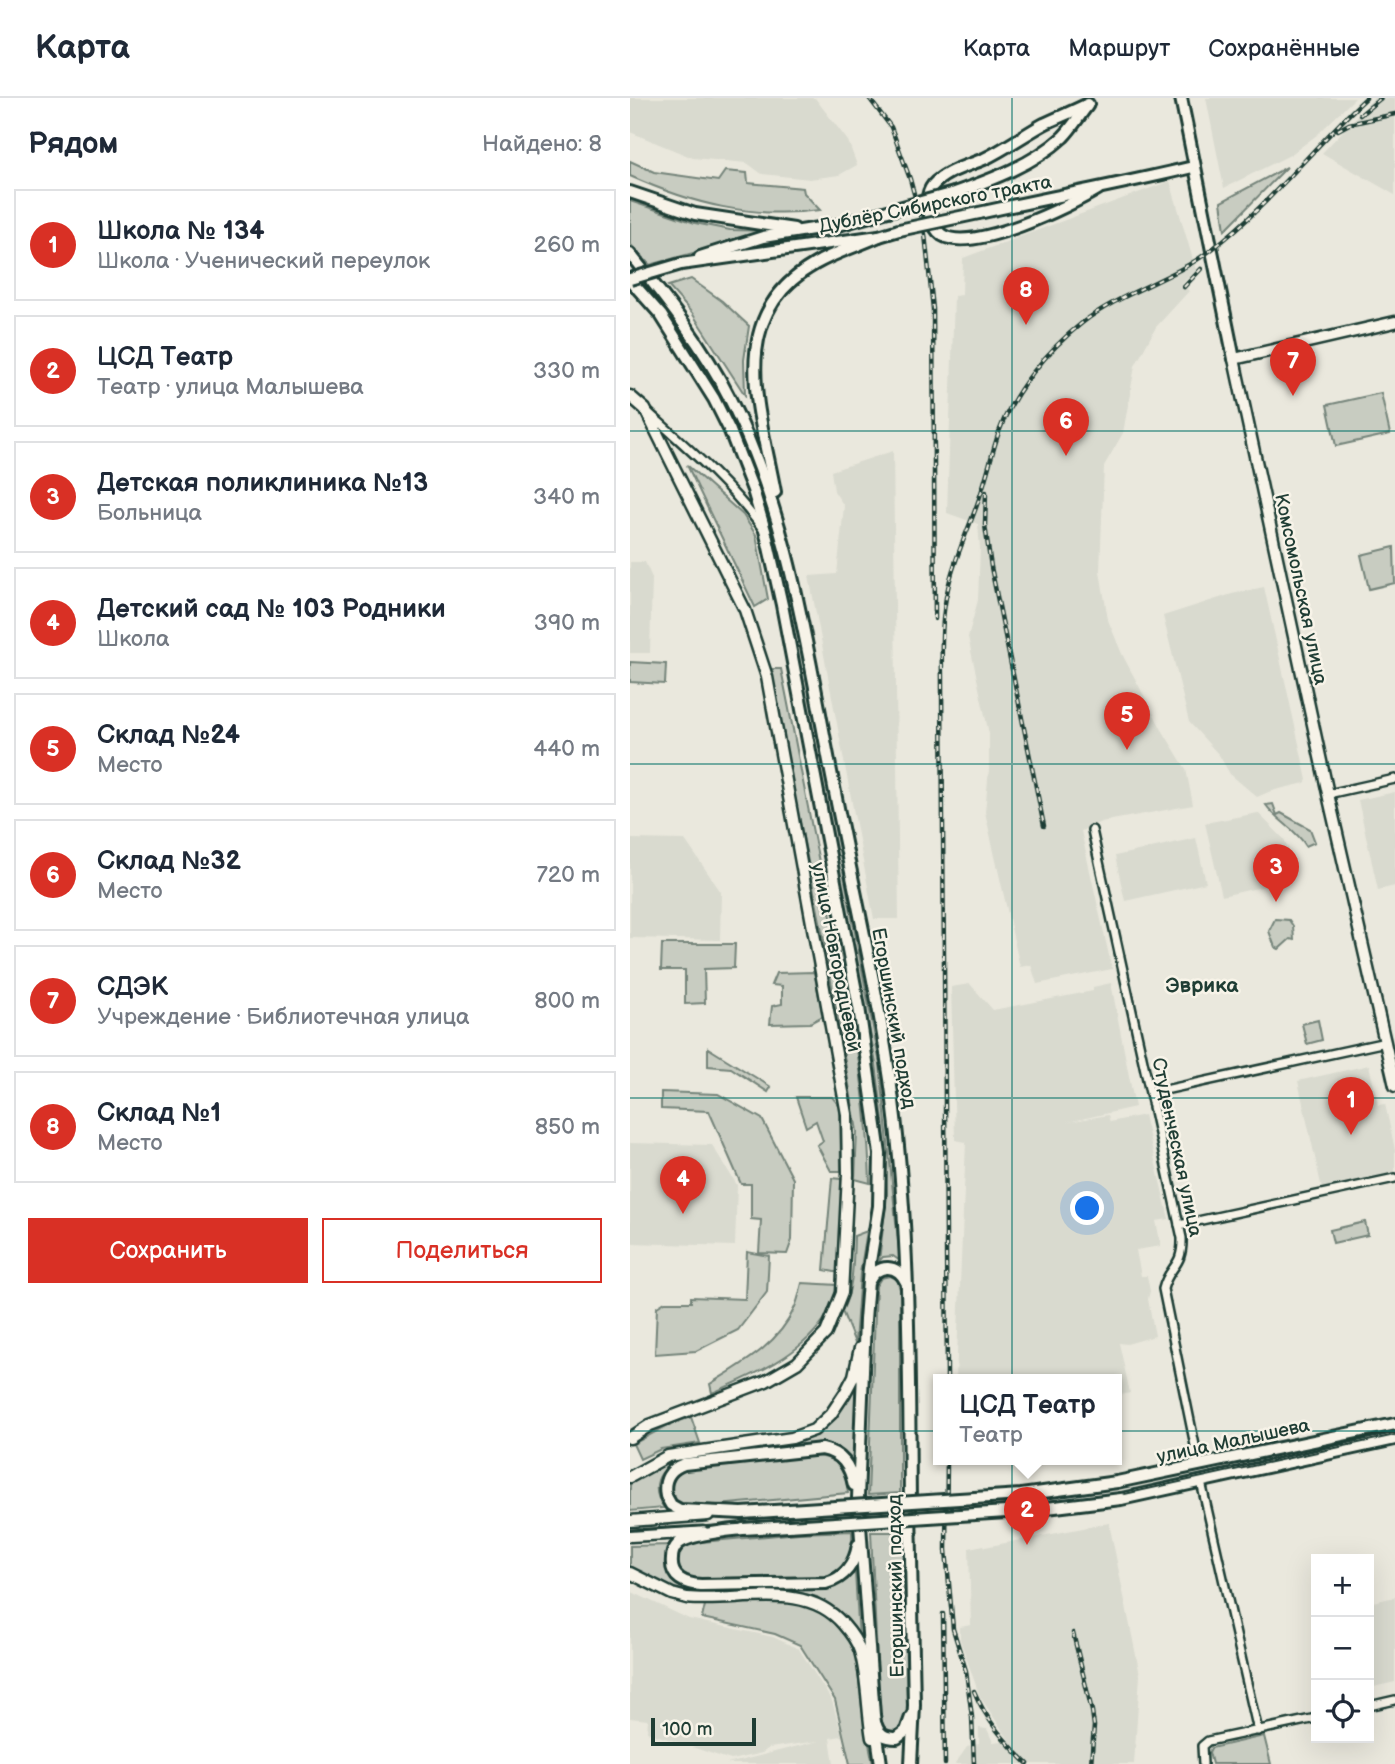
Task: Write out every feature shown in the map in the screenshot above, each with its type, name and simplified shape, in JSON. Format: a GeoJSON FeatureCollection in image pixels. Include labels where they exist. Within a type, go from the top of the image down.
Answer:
{"type":"FeatureCollection","features":[{"type":"Feature","properties":{"kind":"main road","name":"Комсомольская улица"},"geometry":{"type":"LineString","coordinates":[[1181,98],[1193,167],[1328,794],[1395,1086]]}},
{"type":"Feature","properties":{"kind":"main road","name":"Дублёр Сибирского тракта"},"geometry":{"type":"LineString","coordinates":[[661,316],[630,279],[764,237],[838,225],[991,180],[1052,146],[1065,135],[1090,101]]}},
{"type":"Feature","properties":{"kind":"main road"},"geometry":{"type":"LineString","coordinates":[[1090,101],[934,183],[928,198],[928,207],[937,230],[944,236],[978,239],[1035,219],[1098,189]]}},
{"type":"Feature","properties":{"kind":"main road","name":"Дублёр Сибирского тракта"},"geometry":{"type":"LineString","coordinates":[[681,264],[879,236],[1193,167]]}},
{"type":"Feature","properties":{"kind":"main road","name":"Дублёр Сибирского тракта"},"geometry":{"type":"LineString","coordinates":[[630,192],[695,215],[802,231]]}},
{"type":"Feature","properties":{"kind":"main road"},"geometry":{"type":"LineString","coordinates":[[782,532],[757,399],[754,360],[758,334],[770,304],[800,274],[829,256],[879,236]]}},
{"type":"Feature","properties":{"kind":"main road","name":"Егоршинский подход"},"geometry":{"type":"LineString","coordinates":[[630,254],[704,353],[733,404],[761,468],[782,532],[802,618],[883,1035],[895,1128],[908,1288],[914,1705],[911,1764]]}},
{"type":"Feature","properties":{"kind":"main road","name":"Егоршинский подход"},"geometry":{"type":"LineString","coordinates":[[661,316],[690,359],[730,431],[753,490],[766,534],[844,924],[879,1137],[879,1206],[867,1288],[858,1498],[874,1715],[881,1764]]}},
{"type":"Feature","properties":{"kind":"main road"},"geometry":{"type":"LineString","coordinates":[[1234,359],[1395,322]]}},
{"type":"Feature","properties":{"kind":"main road","name":"улица Новгородцевой"},"geometry":{"type":"LineString","coordinates":[[630,396],[645,409],[746,610],[767,677],[847,1114],[848,1174],[844,1279],[838,1308],[825,1333],[797,1363],[766,1381],[650,1425],[630,1437]]}},
{"type":"Feature","properties":{"kind":"main road"},"geometry":{"type":"LineString","coordinates":[[867,1288],[873,1274],[887,1267],[900,1272],[908,1288]]}},
{"type":"Feature","properties":{"kind":"main road"},"geometry":{"type":"LineString","coordinates":[[630,1477],[654,1462],[674,1454],[792,1438],[814,1430],[837,1406],[850,1384],[858,1361],[865,1320]]}},
{"type":"Feature","properties":{"kind":"main road","name":"улица Малышева"},"geometry":{"type":"LineString","coordinates":[[858,1498],[845,1462],[837,1454],[822,1449],[684,1464],[676,1467],[666,1479],[666,1496],[675,1508],[741,1513],[1021,1495],[1117,1482],[1395,1424]]}},
{"type":"Feature","properties":{"kind":"main road","name":"улица Малышева"},"geometry":{"type":"LineString","coordinates":[[860,1532],[853,1562],[843,1574],[831,1582],[688,1584],[679,1579],[672,1564],[678,1544],[686,1539],[723,1531],[1022,1511],[1121,1499],[1395,1439]]}},
{"type":"Feature","properties":{"kind":"main road"},"geometry":{"type":"LineString","coordinates":[[630,1521],[741,1513]]}},
{"type":"Feature","properties":{"kind":"main road"},"geometry":{"type":"LineString","coordinates":[[630,1536],[723,1531]]}},
{"type":"Feature","properties":{"kind":"main road"},"geometry":{"type":"LineString","coordinates":[[630,1573],[687,1598],[793,1597],[811,1601],[830,1611],[850,1633],[860,1651],[873,1739],[881,1764]]}},
{"type":"Feature","properties":{"kind":"main road"},"geometry":{"type":"LineString","coordinates":[[874,1715],[878,1730],[888,1738],[897,1738],[906,1731],[914,1705]]}},
{"type":"Feature","properties":{"kind":"street"},"geometry":{"type":"LineString","coordinates":[[645,409],[686,446],[750,512],[766,534]]}},
{"type":"Feature","properties":{"kind":"street"},"geometry":{"type":"LineString","coordinates":[[669,454],[674,443],[686,446]]}},
{"type":"Feature","properties":{"kind":"street"},"geometry":{"type":"LineString","coordinates":[[1328,794],[1395,779]]}},
{"type":"Feature","properties":{"kind":"street","name":"Студенческая улица"},"geometry":{"type":"LineString","coordinates":[[1092,830],[1180,1225],[1182,1256],[1163,1289],[1199,1465]]}},
{"type":"Feature","properties":{"kind":"street"},"geometry":{"type":"LineString","coordinates":[[1151,1093],[1386,1042]]}},
{"type":"Feature","properties":{"kind":"street"},"geometry":{"type":"LineString","coordinates":[[1180,1225],[1395,1178]]}},
{"type":"Feature","properties":{"kind":"street"},"geometry":{"type":"LineString","coordinates":[[1201,1482],[1258,1731]]}},
{"type":"Feature","properties":{"kind":"street"},"geometry":{"type":"LineString","coordinates":[[1374,1705],[1395,1700]]}},
{"type":"Feature","properties":{"kind":"street"},"geometry":{"type":"LineString","coordinates":[[1203,1764],[1202,1746],[1208,1741],[1311,1719]]}},
{"type":"Feature","properties":{"kind":"shaded area"},"geometry":{"type":"Polygon","coordinates":[[[630,98],[815,98],[848,141],[857,165],[839,175],[810,179],[762,174],[747,163],[693,158],[630,132],[630,98]]]}},
{"type":"Feature","properties":{"kind":"shaded area"},"geometry":{"type":"Polygon","coordinates":[[[1206,98],[1355,98],[1317,135],[1290,155],[1224,188],[1206,98]]]}},
{"type":"Feature","properties":{"kind":"shaded area"},"geometry":{"type":"Polygon","coordinates":[[[1374,98],[1395,98],[1395,195],[1322,153],[1374,98]]]}},
{"type":"Feature","properties":{"kind":"shaded area"},"geometry":{"type":"Polygon","coordinates":[[[630,161],[654,172],[718,181],[725,171],[747,173],[748,183],[803,188],[804,193],[820,210],[770,212],[722,207],[676,194],[630,176],[630,161]]]}},
{"type":"Feature","properties":{"kind":"shaded area"},"geometry":{"type":"Polygon","coordinates":[[[1287,167],[1225,230],[1221,202],[1287,167]]]}},
{"type":"Feature","properties":{"kind":"shaded area"},"geometry":{"type":"Polygon","coordinates":[[[1170,181],[1196,270],[1182,284],[1189,291],[1156,327],[1135,366],[1123,433],[1104,466],[1100,571],[1108,620],[1122,654],[1186,769],[1193,805],[1101,822],[1081,831],[1112,969],[1037,984],[1031,965],[1020,967],[985,812],[989,734],[968,637],[978,600],[978,524],[947,513],[954,296],[962,295],[963,258],[1170,181]]]}},
{"type":"Feature","properties":{"kind":"shaded area"},"geometry":{"type":"Polygon","coordinates":[[[630,201],[695,223],[730,230],[772,231],[650,265],[630,244],[630,201]]]}},
{"type":"Feature","properties":{"kind":"shaded area"},"geometry":{"type":"Polygon","coordinates":[[[691,279],[722,301],[749,326],[744,360],[745,395],[692,313],[668,286],[691,279]]]}},
{"type":"Feature","properties":{"kind":"shaded area"},"geometry":{"type":"Polygon","coordinates":[[[647,284],[707,368],[738,426],[775,522],[792,600],[786,601],[765,513],[735,434],[695,361],[643,286],[647,284]]]}},
{"type":"Feature","properties":{"kind":"shaded area"},"geometry":{"type":"Polygon","coordinates":[[[1381,393],[1390,434],[1336,446],[1327,405],[1381,393]]]}},
{"type":"Feature","properties":{"kind":"shaded area"},"geometry":{"type":"Polygon","coordinates":[[[893,451],[899,919],[874,919],[809,576],[837,574],[844,506],[834,491],[831,471],[893,451]]]}},
{"type":"Feature","properties":{"kind":"shaded area"},"geometry":{"type":"Polygon","coordinates":[[[687,465],[743,515],[756,535],[768,599],[755,607],[687,465]]]}},
{"type":"Feature","properties":{"kind":"shaded area"},"geometry":{"type":"Polygon","coordinates":[[[1394,547],[1395,583],[1369,589],[1361,555],[1394,547]]]}},
{"type":"Feature","properties":{"kind":"shaded area"},"geometry":{"type":"Polygon","coordinates":[[[630,562],[645,562],[652,578],[650,653],[630,653],[630,562]]]}},
{"type":"Feature","properties":{"kind":"shaded area"},"geometry":{"type":"Polygon","coordinates":[[[1264,587],[1307,780],[1305,783],[1257,797],[1230,774],[1219,755],[1189,722],[1163,616],[1232,594],[1264,587]]]}},
{"type":"Feature","properties":{"kind":"shaded area"},"geometry":{"type":"Polygon","coordinates":[[[796,621],[880,1064],[900,1261],[893,1256],[883,1257],[879,1261],[887,1194],[884,1129],[876,1064],[791,622],[796,621]]]}},
{"type":"Feature","properties":{"kind":"shaded area"},"geometry":{"type":"Polygon","coordinates":[[[630,662],[666,664],[665,684],[630,682],[630,662]]]}},
{"type":"Feature","properties":{"kind":"shaded area"},"geometry":{"type":"Polygon","coordinates":[[[769,669],[781,669],[844,978],[859,1060],[870,1183],[855,1179],[857,1131],[825,946],[769,669]]]}},
{"type":"Feature","properties":{"kind":"shaded area"},"geometry":{"type":"Polygon","coordinates":[[[1395,792],[1395,886],[1378,890],[1358,800],[1395,792]]]}},
{"type":"Feature","properties":{"kind":"shaded area"},"geometry":{"type":"Polygon","coordinates":[[[1273,804],[1277,815],[1281,813],[1310,829],[1315,842],[1306,846],[1266,805],[1273,804]]]}},
{"type":"Feature","properties":{"kind":"shaded area"},"geometry":{"type":"Polygon","coordinates":[[[1258,813],[1284,839],[1295,865],[1288,866],[1275,884],[1222,896],[1205,823],[1258,813]]]}},
{"type":"Feature","properties":{"kind":"shaded area"},"geometry":{"type":"Polygon","coordinates":[[[1196,838],[1206,883],[1125,901],[1115,856],[1196,838]]]}},
{"type":"Feature","properties":{"kind":"shaded area"},"geometry":{"type":"Polygon","coordinates":[[[630,839],[685,840],[721,892],[720,940],[630,938],[630,839]]]}},
{"type":"Feature","properties":{"kind":"shaded area"},"geometry":{"type":"Polygon","coordinates":[[[1275,919],[1289,920],[1293,926],[1294,940],[1290,939],[1279,949],[1275,947],[1269,931],[1275,919]]]}},
{"type":"Feature","properties":{"kind":"shaded area"},"geometry":{"type":"Polygon","coordinates":[[[662,944],[735,944],[734,968],[704,969],[705,1003],[685,1004],[685,970],[661,970],[662,944]]]}},
{"type":"Feature","properties":{"kind":"shaded area"},"geometry":{"type":"Polygon","coordinates":[[[814,972],[823,1016],[810,1023],[770,1024],[772,1006],[782,1004],[782,986],[771,985],[776,973],[814,972]]]}},
{"type":"Feature","properties":{"kind":"shaded area"},"geometry":{"type":"Polygon","coordinates":[[[1111,983],[1135,1107],[1068,1122],[1108,1115],[1110,1122],[1144,1115],[1169,1219],[1156,1221],[1161,1246],[1136,1250],[1141,1276],[1147,1276],[1155,1336],[1127,1344],[1119,1343],[1130,1393],[1122,1395],[1122,1374],[956,1374],[966,1142],[955,1140],[951,987],[970,984],[993,1010],[1093,991],[1093,987],[1111,983]]]}},
{"type":"Feature","properties":{"kind":"shaded area"},"geometry":{"type":"Polygon","coordinates":[[[1318,1020],[1322,1040],[1307,1044],[1302,1024],[1318,1020]]]}},
{"type":"Feature","properties":{"kind":"shaded area"},"geometry":{"type":"Polygon","coordinates":[[[708,1048],[771,1087],[768,1092],[731,1068],[708,1066],[708,1048]]]}},
{"type":"Feature","properties":{"kind":"shaded area"},"geometry":{"type":"Polygon","coordinates":[[[1369,1065],[1378,1105],[1385,1104],[1395,1150],[1395,1172],[1322,1189],[1298,1081],[1369,1065]]]}},
{"type":"Feature","properties":{"kind":"shaded area"},"geometry":{"type":"Polygon","coordinates":[[[661,1092],[718,1094],[762,1119],[793,1179],[792,1240],[787,1254],[759,1253],[761,1220],[751,1219],[751,1184],[741,1184],[709,1111],[661,1109],[661,1092]]]}},
{"type":"Feature","properties":{"kind":"shaded area"},"geometry":{"type":"Polygon","coordinates":[[[796,1097],[832,1097],[840,1107],[841,1171],[831,1171],[817,1145],[823,1141],[816,1121],[806,1127],[796,1097]]]}},
{"type":"Feature","properties":{"kind":"shaded area"},"geometry":{"type":"Polygon","coordinates":[[[630,1143],[712,1145],[737,1185],[735,1246],[630,1243],[630,1143]]]}},
{"type":"Feature","properties":{"kind":"shaded area"},"geometry":{"type":"Polygon","coordinates":[[[832,1178],[841,1179],[840,1273],[824,1270],[832,1178]]]}},
{"type":"Feature","properties":{"kind":"shaded area"},"geometry":{"type":"Polygon","coordinates":[[[1365,1222],[1368,1235],[1333,1243],[1330,1230],[1365,1222]]]}},
{"type":"Feature","properties":{"kind":"shaded area"},"geometry":{"type":"Polygon","coordinates":[[[867,1231],[860,1273],[855,1343],[842,1311],[851,1284],[854,1236],[867,1231]]]}},
{"type":"Feature","properties":{"kind":"shaded area"},"geometry":{"type":"Polygon","coordinates":[[[747,1252],[769,1256],[767,1292],[738,1330],[696,1351],[655,1354],[657,1307],[665,1302],[691,1302],[691,1297],[745,1299],[747,1252]]]}},
{"type":"Feature","properties":{"kind":"shaded area"},"geometry":{"type":"Polygon","coordinates":[[[890,1276],[897,1279],[900,1289],[900,1493],[868,1495],[876,1286],[881,1278],[890,1276]]]}},
{"type":"Feature","properties":{"kind":"shaded area"},"geometry":{"type":"Polygon","coordinates":[[[802,1283],[838,1285],[828,1313],[813,1334],[773,1364],[712,1393],[710,1384],[758,1352],[779,1333],[794,1309],[802,1283]]]}},
{"type":"Feature","properties":{"kind":"shaded area"},"geometry":{"type":"Polygon","coordinates":[[[856,1382],[853,1465],[834,1448],[679,1461],[665,1469],[658,1480],[657,1493],[664,1508],[630,1511],[630,1483],[665,1461],[814,1435],[839,1412],[856,1382]]]}},
{"type":"Feature","properties":{"kind":"shaded area"},"geometry":{"type":"Polygon","coordinates":[[[691,1417],[700,1443],[661,1449],[640,1459],[633,1444],[668,1425],[691,1417]]]}},
{"type":"Feature","properties":{"kind":"shaded area"},"geometry":{"type":"Polygon","coordinates":[[[816,1456],[832,1459],[841,1466],[848,1493],[696,1507],[678,1505],[669,1492],[671,1478],[686,1469],[816,1456]]]}},
{"type":"Feature","properties":{"kind":"shaded area"},"geometry":{"type":"Polygon","coordinates":[[[1109,1523],[1140,1675],[1134,1764],[955,1764],[967,1747],[979,1744],[979,1728],[987,1729],[993,1742],[1009,1740],[980,1697],[960,1640],[960,1627],[971,1625],[969,1548],[1109,1523]]]}},
{"type":"Feature","properties":{"kind":"shaded area"},"geometry":{"type":"Polygon","coordinates":[[[852,1531],[852,1548],[848,1560],[840,1569],[825,1578],[697,1580],[682,1575],[676,1565],[679,1554],[691,1543],[852,1531]]]}},
{"type":"Feature","properties":{"kind":"shaded area"},"geometry":{"type":"Polygon","coordinates":[[[871,1532],[903,1532],[907,1710],[904,1728],[896,1735],[886,1733],[880,1721],[871,1532]]]}},
{"type":"Feature","properties":{"kind":"shaded area"},"geometry":{"type":"Polygon","coordinates":[[[671,1545],[669,1571],[675,1581],[687,1590],[828,1588],[855,1573],[859,1638],[841,1616],[817,1597],[796,1592],[689,1595],[630,1568],[630,1546],[671,1545]]]}},
{"type":"Feature","properties":{"kind":"shaded area"},"geometry":{"type":"Polygon","coordinates":[[[630,1591],[689,1619],[773,1637],[799,1649],[832,1701],[842,1736],[830,1738],[834,1764],[727,1764],[818,1741],[769,1748],[762,1753],[731,1760],[647,1732],[648,1720],[630,1718],[630,1591]]]}},
{"type":"Feature","properties":{"kind":"shaded area"},"geometry":{"type":"Polygon","coordinates":[[[1395,1597],[1395,1682],[1374,1687],[1374,1617],[1374,1602],[1395,1597]]]}},
{"type":"Feature","properties":{"kind":"shaded area"},"geometry":{"type":"Polygon","coordinates":[[[706,1601],[792,1601],[828,1615],[855,1648],[862,1708],[873,1764],[850,1764],[835,1700],[800,1645],[775,1634],[702,1618],[706,1601]]]}},
{"type":"Feature","properties":{"kind":"shaded area"},"geometry":{"type":"Polygon","coordinates":[[[1264,1736],[1271,1764],[1212,1764],[1209,1752],[1211,1748],[1264,1736]]]}},
{"type":"Feature","properties":{"kind":"tram line"},"geometry":{"type":"LineString","coordinates":[[630,1531],[1071,1502],[1120,1495],[1395,1435]]}},
{"type":"Feature","properties":{"kind":"railway"},"geometry":{"type":"LineString","coordinates":[[869,98],[891,127],[910,179],[925,234],[933,309],[935,619]]}},
{"type":"Feature","properties":{"kind":"railway"},"geometry":{"type":"LineString","coordinates":[[947,1374],[942,651],[945,600],[951,576],[1005,416],[1023,386],[1045,358],[1097,312],[1180,270],[1232,233],[1366,98]]}},
{"type":"Feature","properties":{"kind":"railway"},"geometry":{"type":"LineString","coordinates":[[1360,115],[1381,98]]}},
{"type":"Feature","properties":{"kind":"railway"},"geometry":{"type":"LineString","coordinates":[[1338,130],[1349,124],[1395,114]]}},
{"type":"Feature","properties":{"kind":"railway"},"geometry":{"type":"LineString","coordinates":[[1184,287],[1201,269]]}},
{"type":"Feature","properties":{"kind":"railway"},"geometry":{"type":"LineString","coordinates":[[986,492],[985,525],[991,567],[1044,826]]}},
{"type":"Feature","properties":{"kind":"railway"},"geometry":{"type":"LineString","coordinates":[[947,1465],[946,1550],[953,1629],[966,1671],[974,1764]]}},
{"type":"Feature","properties":{"kind":"railway"},"geometry":{"type":"LineString","coordinates":[[943,1614],[945,1764]]}},
{"type":"Feature","properties":{"kind":"railway"},"geometry":{"type":"LineString","coordinates":[[1073,1633],[1092,1711],[1094,1726],[1091,1764]]}},
{"type":"Feature","properties":{"kind":"railway"},"geometry":{"type":"LineString","coordinates":[[974,1691],[997,1730],[1028,1764]]}},
{"type":"Feature","properties":{"kind":"place","name":"Склад №1"},"geometry":{"type":"Point","coordinates":[1026,325]}},
{"type":"Feature","properties":{"kind":"place","name":"СДЭК"},"geometry":{"type":"Point","coordinates":[1293,396]}},
{"type":"Feature","properties":{"kind":"place","name":"Склад №32"},"geometry":{"type":"Point","coordinates":[1066,456]}},
{"type":"Feature","properties":{"kind":"place","name":"Склад №24"},"geometry":{"type":"Point","coordinates":[1127,750]}},
{"type":"Feature","properties":{"kind":"place","name":"Детская поликлиника №13"},"geometry":{"type":"Point","coordinates":[1276,902]}},
{"type":"Feature","properties":{"kind":"place","name":"Школа № 134"},"geometry":{"type":"Point","coordinates":[1351,1135]}},
{"type":"Feature","properties":{"kind":"place","name":"Детский сад № 103 Родники"},"geometry":{"type":"Point","coordinates":[683,1214]}},
{"type":"Feature","properties":{"kind":"place","name":"ЦСД Театр"},"geometry":{"type":"Point","coordinates":[1027,1545]}},
{"type":"Feature","properties":{"kind":"district","name":"Эврика"},"geometry":{"type":"Point","coordinates":[1202,985]}}]}
